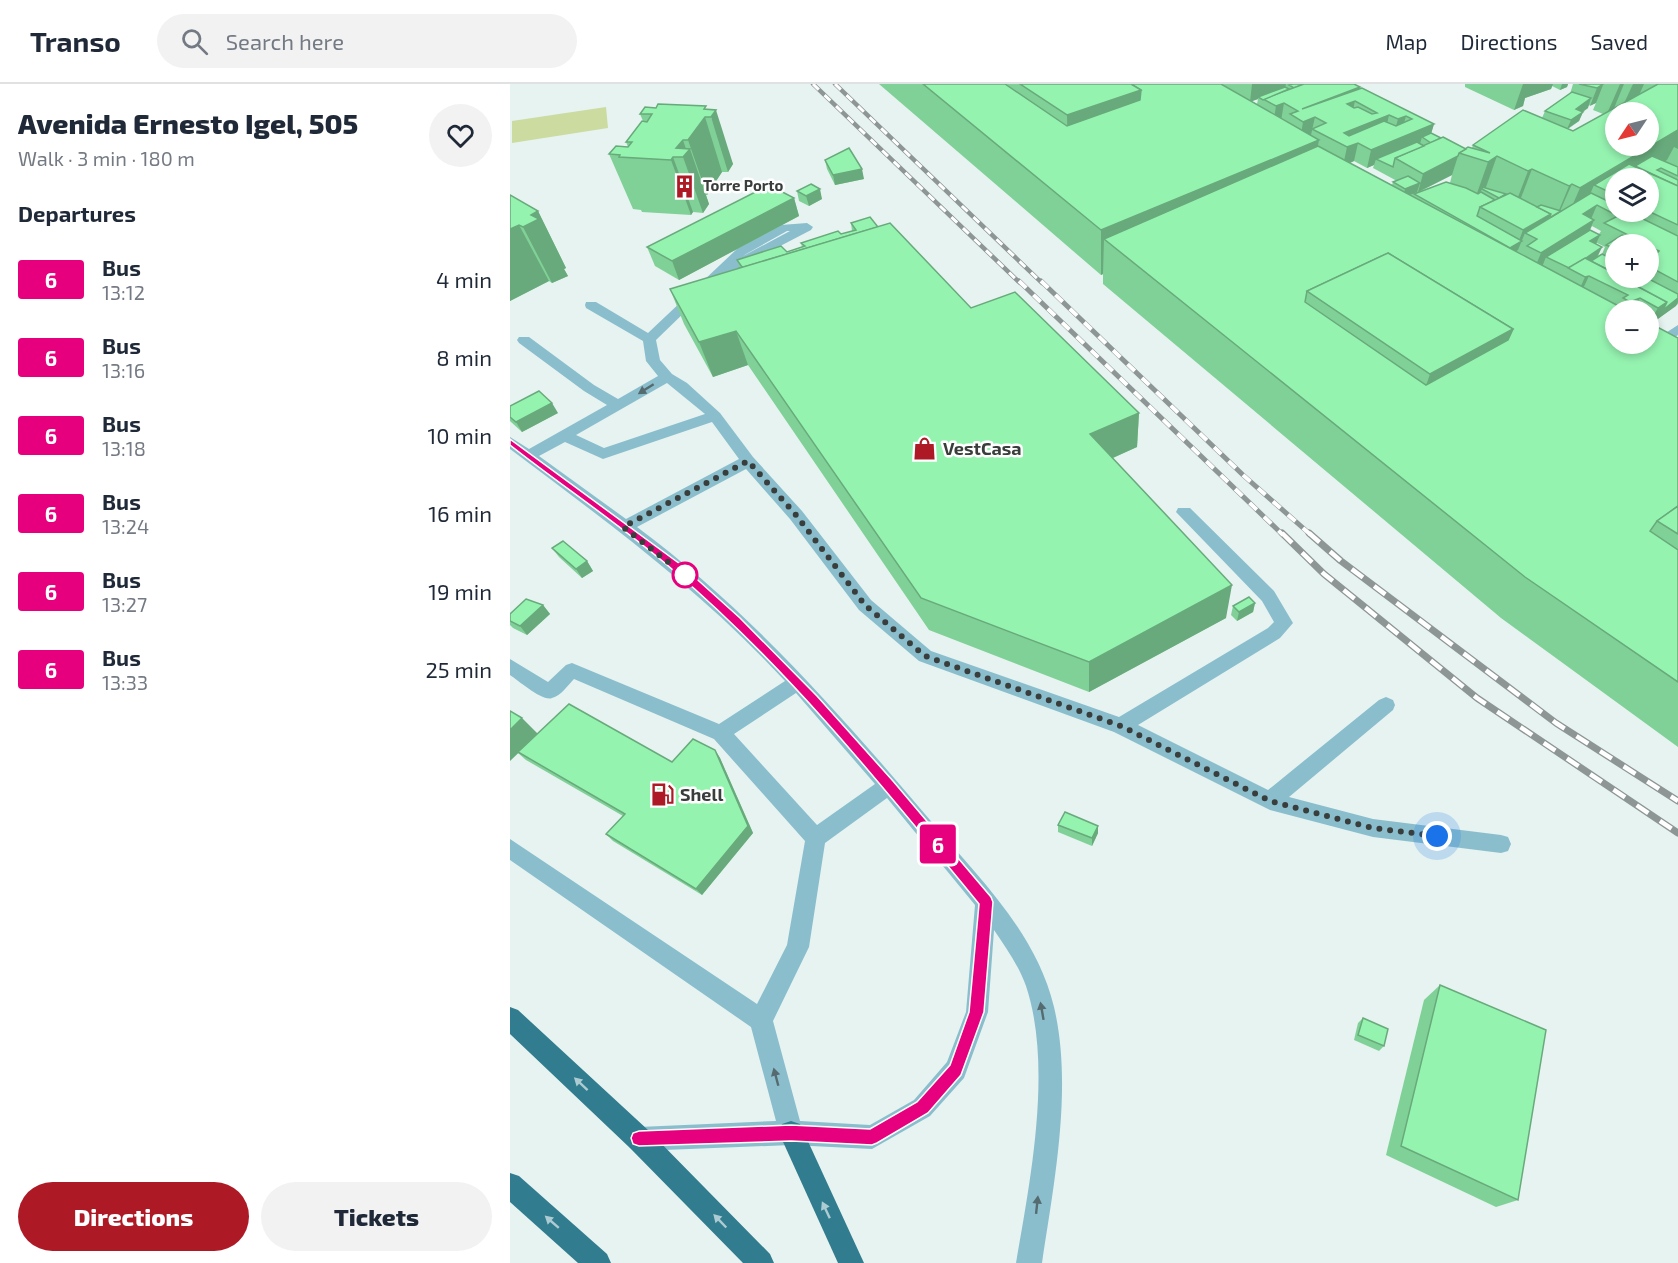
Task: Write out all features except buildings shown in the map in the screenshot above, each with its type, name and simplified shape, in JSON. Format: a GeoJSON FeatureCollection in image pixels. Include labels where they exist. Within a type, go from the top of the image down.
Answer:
{"type":"FeatureCollection","features":[{"type":"Feature","properties":{"kind":"highway"},"geometry":{"type":"LineString","coordinates":[[510,1018],[639,1138],[761,1263]]}},
{"type":"Feature","properties":{"kind":"highway"},"geometry":{"type":"LineString","coordinates":[[791,1133],[851,1263]]}},
{"type":"Feature","properties":{"kind":"highway"},"geometry":{"type":"LineString","coordinates":[[510,1185],[595,1261]]}},
{"type":"Feature","properties":{"kind":"street"},"geometry":{"type":"LineString","coordinates":[[649,339],[742,251],[785,228],[807,227],[720,274]]}},
{"type":"Feature","properties":{"kind":"street"},"geometry":{"type":"LineString","coordinates":[[591,305],[649,339],[653,361],[667,376],[682,386],[715,416],[748,461],[796,515],[865,605],[925,656],[1121,726],[1270,801],[1373,828],[1501,844]]}},
{"type":"Feature","properties":{"kind":"street"},"geometry":{"type":"LineString","coordinates":[[1659,343],[1678,329]]}},
{"type":"Feature","properties":{"kind":"street"},"geometry":{"type":"LineString","coordinates":[[525,340],[589,388],[618,405]]}},
{"type":"Feature","properties":{"kind":"street"},"geometry":{"type":"LineString","coordinates":[[528,456],[667,376]]}},
{"type":"Feature","properties":{"kind":"street"},"geometry":{"type":"LineString","coordinates":[[563,435],[603,454],[715,416]]}},
{"type":"Feature","properties":{"kind":"street"},"geometry":{"type":"LineString","coordinates":[[510,442],[697,585],[798,682],[889,785],[986,902],[1031,968],[1043,1008],[1049,1074],[1044,1142],[1029,1263]]}},
{"type":"Feature","properties":{"kind":"street"},"geometry":{"type":"LineString","coordinates":[[623,527],[748,461]]}},
{"type":"Feature","properties":{"kind":"street"},"geometry":{"type":"LineString","coordinates":[[1121,726],[1274,633],[1284,623],[1268,596],[1184,512]]}},
{"type":"Feature","properties":{"kind":"street"},"geometry":{"type":"LineString","coordinates":[[510,666],[549,692],[572,670],[721,733],[816,838]]}},
{"type":"Feature","properties":{"kind":"street"},"geometry":{"type":"LineString","coordinates":[[721,733],[798,682]]}},
{"type":"Feature","properties":{"kind":"street"},"geometry":{"type":"LineString","coordinates":[[1270,801],[1386,705]]}},
{"type":"Feature","properties":{"kind":"street"},"geometry":{"type":"LineString","coordinates":[[761,1020],[798,947],[816,838],[889,785]]}},
{"type":"Feature","properties":{"kind":"street"},"geometry":{"type":"LineString","coordinates":[[510,848],[761,1020],[791,1133]]}},
{"type":"Feature","properties":{"kind":"street"},"geometry":{"type":"LineString","coordinates":[[639,1138],[791,1133],[872,1137],[922,1108],[956,1070],[977,1012],[986,902]]}},
{"type":"Feature","properties":{"kind":"green space"},"geometry":{"type":"Polygon","coordinates":[[[606,107],[608,128],[512,143],[512,121],[606,107]]]}},
{"type":"Feature","properties":{"kind":"railway"},"geometry":{"type":"LineString","coordinates":[[813,84],[1020,283]]}},
{"type":"Feature","properties":{"kind":"railway"},"geometry":{"type":"LineString","coordinates":[[835,84],[1042,283]]}},
{"type":"Feature","properties":{"kind":"railway"},"geometry":{"type":"LineString","coordinates":[[1019,281],[1283,535]]}},
{"type":"Feature","properties":{"kind":"railway"},"geometry":{"type":"LineString","coordinates":[[1041,281],[1243,475],[1311,535]]}},
{"type":"Feature","properties":{"kind":"railway"},"geometry":{"type":"LineString","coordinates":[[1282,533],[1324,574],[1477,698],[1678,833]]}},
{"type":"Feature","properties":{"kind":"railway"},"geometry":{"type":"LineString","coordinates":[[1309,533],[1341,561],[1556,723],[1678,801]]}},
{"type":"Feature","properties":{"kind":"bus line","name":"6"},"geometry":{"type":"LineString","coordinates":[[510,442],[676,567],[736,621],[798,682],[889,785],[986,902],[977,1012],[956,1070],[922,1108],[872,1137],[791,1133],[639,1138]]}},
{"type":"Feature","properties":{"kind":"place","name":"Torre Porto"},"geometry":{"type":"Point","coordinates":[685,186]}},
{"type":"Feature","properties":{"kind":"place","name":"VestCasa"},"geometry":{"type":"Point","coordinates":[925,449]}},
{"type":"Feature","properties":{"kind":"place","name":"Shell"},"geometry":{"type":"Point","coordinates":[662,795]}},
{"type":"Feature","properties":{"kind":"route"},"geometry":{"type":"LineString","coordinates":[[685,575],[687,576],[623,527],[748,461],[796,515],[865,605],[925,656],[1121,726],[1270,801],[1373,828],[1437,836]]}}]}
